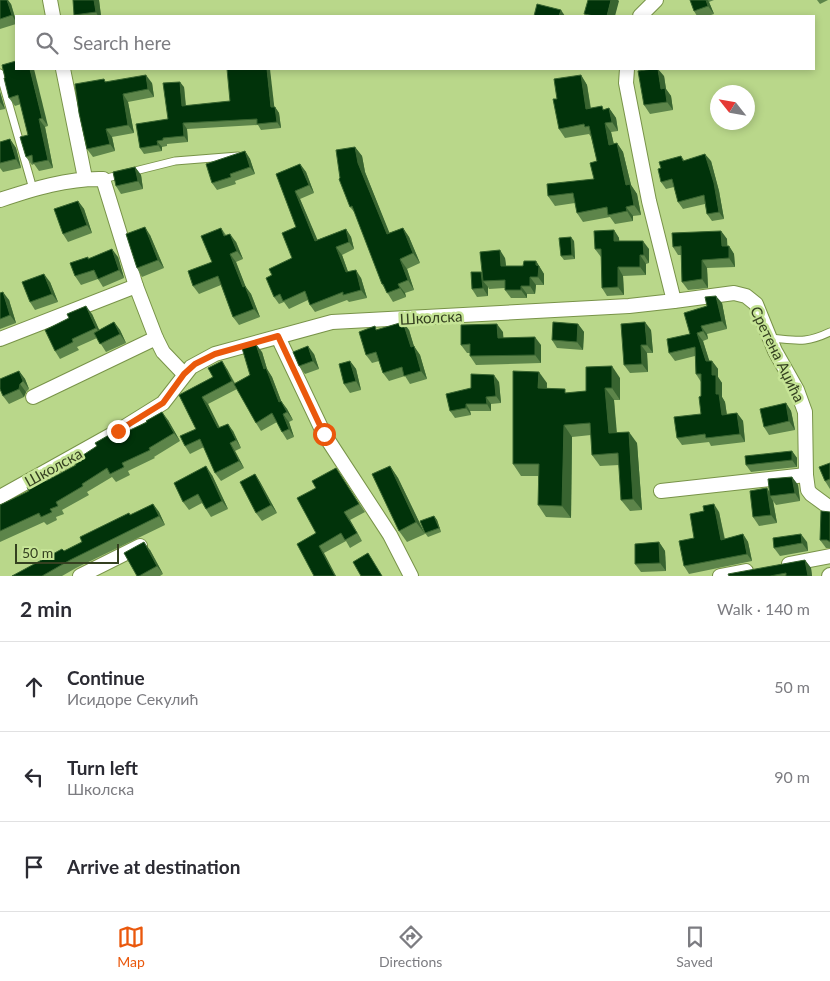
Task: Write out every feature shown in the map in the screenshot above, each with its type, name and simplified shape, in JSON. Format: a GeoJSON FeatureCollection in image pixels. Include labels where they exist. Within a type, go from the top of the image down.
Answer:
{"type":"FeatureCollection","features":[{"type":"Feature","properties":{"kind":"street"},"geometry":{"type":"LineString","coordinates":[[50,0],[53,15]]}},
{"type":"Feature","properties":{"kind":"street"},"geometry":{"type":"LineString","coordinates":[[641,15],[656,0]]}},
{"type":"Feature","properties":{"kind":"street"},"geometry":{"type":"LineString","coordinates":[[63,70],[85,178]]}},
{"type":"Feature","properties":{"kind":"street"},"geometry":{"type":"LineString","coordinates":[[627,70],[626,82],[649,201],[674,301]]}},
{"type":"Feature","properties":{"kind":"street"},"geometry":{"type":"LineString","coordinates":[[0,200],[85,178],[103,178],[136,286],[156,338],[163,352],[184,374]]}},
{"type":"Feature","properties":{"kind":"street"},"geometry":{"type":"LineString","coordinates":[[0,339],[136,286]]}},
{"type":"Feature","properties":{"kind":"street","name":"Сретена Аџића"},"geometry":{"type":"LineString","coordinates":[[674,301],[734,293],[746,296],[756,304],[775,351],[797,390],[805,412],[806,483],[811,494],[830,508]]}},
{"type":"Feature","properties":{"kind":"street","name":"Школска"},"geometry":{"type":"LineString","coordinates":[[0,497],[118,431],[163,403],[184,374],[195,364],[215,354],[332,322],[629,306],[674,301]]}},
{"type":"Feature","properties":{"kind":"street"},"geometry":{"type":"LineString","coordinates":[[278,336],[324,434],[390,535],[411,576]]}},
{"type":"Feature","properties":{"kind":"street"},"geometry":{"type":"LineString","coordinates":[[33,397],[156,338]]}},
{"type":"Feature","properties":{"kind":"street"},"geometry":{"type":"LineString","coordinates":[[662,490],[806,475]]}},
{"type":"Feature","properties":{"kind":"street"},"geometry":{"type":"LineString","coordinates":[[80,576],[145,543]]}},
{"type":"Feature","properties":{"kind":"street"},"geometry":{"type":"LineString","coordinates":[[775,566],[830,556]]}},
{"type":"Feature","properties":{"kind":"street"},"geometry":{"type":"LineString","coordinates":[[720,576],[757,570]]}},
{"type":"Feature","properties":{"kind":"lane"},"geometry":{"type":"LineString","coordinates":[[0,73],[33,190]]}},
{"type":"Feature","properties":{"kind":"lane"},"geometry":{"type":"LineString","coordinates":[[103,178],[175,161],[244,155]]}},
{"type":"Feature","properties":{"kind":"lane"},"geometry":{"type":"LineString","coordinates":[[770,338],[795,342],[814,340],[830,332]]}},
{"type":"Feature","properties":{"kind":"building"},"geometry":{"type":"Polygon","coordinates":[[[0,0],[7,0],[12,15],[0,19],[0,0]]]}},
{"type":"Feature","properties":{"kind":"building"},"geometry":{"type":"Polygon","coordinates":[[[73,0],[94,0],[96,12],[74,15],[73,0]]]}},
{"type":"Feature","properties":{"kind":"building"},"geometry":{"type":"Polygon","coordinates":[[[588,0],[611,0],[607,15],[584,14],[588,0]]]}},
{"type":"Feature","properties":{"kind":"building"},"geometry":{"type":"Polygon","coordinates":[[[690,0],[706,0],[708,6],[694,11],[690,0]]]}},
{"type":"Feature","properties":{"kind":"building"},"geometry":{"type":"Polygon","coordinates":[[[537,4],[561,10],[559,15],[534,15],[537,4]]]}},
{"type":"Feature","properties":{"kind":"building"},"geometry":{"type":"Polygon","coordinates":[[[15,61],[15,70],[30,70],[42,118],[39,119],[48,160],[33,163],[32,155],[26,157],[20,137],[28,135],[18,95],[9,98],[2,65],[15,61]]]}},
{"type":"Feature","properties":{"kind":"building"},"geometry":{"type":"Polygon","coordinates":[[[227,70],[267,70],[271,107],[275,107],[277,122],[257,124],[257,119],[183,123],[184,136],[163,138],[163,140],[157,141],[158,145],[140,148],[136,124],[168,119],[163,83],[180,82],[182,106],[230,101],[227,70]]]}},
{"type":"Feature","properties":{"kind":"building"},"geometry":{"type":"Polygon","coordinates":[[[658,70],[661,89],[665,88],[667,102],[644,105],[638,71],[658,70]]]}},
{"type":"Feature","properties":{"kind":"building"},"geometry":{"type":"Polygon","coordinates":[[[146,75],[148,89],[123,94],[128,125],[106,129],[110,144],[87,149],[75,84],[104,79],[105,82],[146,75]]]}},
{"type":"Feature","properties":{"kind":"building"},"geometry":{"type":"Polygon","coordinates":[[[581,75],[586,109],[602,106],[603,110],[609,108],[612,122],[605,123],[609,145],[617,143],[626,185],[630,184],[634,205],[626,207],[627,211],[608,215],[607,207],[577,213],[573,193],[548,196],[547,184],[594,179],[590,163],[597,161],[589,126],[585,127],[584,124],[559,129],[553,99],[557,99],[554,79],[581,75]]]}},
{"type":"Feature","properties":{"kind":"building"},"geometry":{"type":"Polygon","coordinates":[[[10,139],[16,159],[0,163],[0,142],[10,139]]]}},
{"type":"Feature","properties":{"kind":"building"},"geometry":{"type":"Polygon","coordinates":[[[355,147],[358,163],[387,234],[403,228],[413,253],[400,259],[408,280],[398,284],[400,288],[387,293],[352,206],[350,207],[339,179],[336,150],[355,147]]]}},
{"type":"Feature","properties":{"kind":"building"},"geometry":{"type":"Polygon","coordinates":[[[245,151],[250,167],[230,174],[231,177],[212,183],[206,164],[245,151]]]}},
{"type":"Feature","properties":{"kind":"building"},"geometry":{"type":"Polygon","coordinates":[[[705,154],[714,183],[719,212],[707,214],[704,195],[678,202],[672,179],[661,182],[658,169],[661,168],[659,162],[681,156],[683,161],[705,154]]]}},
{"type":"Feature","properties":{"kind":"building"},"geometry":{"type":"Polygon","coordinates":[[[300,164],[309,185],[295,191],[315,241],[346,229],[349,242],[336,247],[346,272],[356,270],[361,290],[343,295],[343,292],[310,305],[305,291],[283,301],[280,294],[274,297],[266,278],[272,275],[269,269],[292,258],[282,233],[296,227],[276,174],[300,164]]]}},
{"type":"Feature","properties":{"kind":"building"},"geometry":{"type":"Polygon","coordinates":[[[135,167],[138,181],[116,186],[113,172],[135,167]]]}},
{"type":"Feature","properties":{"kind":"building"},"geometry":{"type":"Polygon","coordinates":[[[78,201],[87,225],[63,234],[54,209],[78,201]]]}},
{"type":"Feature","properties":{"kind":"building"},"geometry":{"type":"Polygon","coordinates":[[[145,227],[158,260],[137,268],[126,234],[145,227]]]}},
{"type":"Feature","properties":{"kind":"building"},"geometry":{"type":"Polygon","coordinates":[[[221,228],[224,236],[230,234],[237,251],[230,254],[254,309],[233,317],[218,276],[193,286],[188,271],[212,262],[201,236],[221,228]]]}},
{"type":"Feature","properties":{"kind":"building"},"geometry":{"type":"Polygon","coordinates":[[[614,230],[614,241],[643,241],[644,255],[640,255],[640,267],[618,267],[618,287],[602,288],[601,249],[595,249],[594,231],[614,230]]]}},
{"type":"Feature","properties":{"kind":"building"},"geometry":{"type":"Polygon","coordinates":[[[721,231],[722,246],[729,246],[729,258],[702,260],[702,279],[682,282],[681,246],[673,247],[672,233],[721,231]]]}},
{"type":"Feature","properties":{"kind":"building"},"geometry":{"type":"Polygon","coordinates":[[[571,237],[572,255],[561,256],[559,238],[571,237]]]}},
{"type":"Feature","properties":{"kind":"building"},"geometry":{"type":"Polygon","coordinates":[[[112,249],[119,270],[98,279],[94,270],[75,276],[70,263],[88,257],[88,259],[112,249]]]}},
{"type":"Feature","properties":{"kind":"building"},"geometry":{"type":"Polygon","coordinates":[[[500,250],[501,266],[523,266],[524,261],[536,261],[536,265],[539,266],[538,277],[530,277],[530,286],[521,286],[521,290],[505,290],[505,280],[483,281],[480,252],[500,250]]]}},
{"type":"Feature","properties":{"kind":"building"},"geometry":{"type":"Polygon","coordinates":[[[471,272],[481,272],[483,288],[472,289],[471,272]]]}},
{"type":"Feature","properties":{"kind":"building"},"geometry":{"type":"Polygon","coordinates":[[[44,274],[52,294],[30,302],[22,282],[44,274]]]}},
{"type":"Feature","properties":{"kind":"building"},"geometry":{"type":"Polygon","coordinates":[[[3,292],[10,315],[0,319],[0,293],[3,292]]]}},
{"type":"Feature","properties":{"kind":"building"},"geometry":{"type":"Polygon","coordinates":[[[716,296],[722,321],[701,326],[703,331],[697,333],[706,361],[712,361],[712,375],[716,375],[716,394],[719,394],[722,415],[737,413],[740,434],[706,438],[705,434],[677,438],[674,417],[701,414],[699,397],[701,396],[701,374],[696,374],[695,347],[669,353],[667,339],[690,334],[684,313],[707,306],[705,297],[716,296]]]}},
{"type":"Feature","properties":{"kind":"building"},"geometry":{"type":"Polygon","coordinates":[[[86,306],[96,328],[72,339],[73,342],[55,351],[45,330],[69,318],[67,314],[86,306]]]}},
{"type":"Feature","properties":{"kind":"building"},"geometry":{"type":"Polygon","coordinates":[[[114,322],[120,334],[100,344],[94,333],[114,322]]]}},
{"type":"Feature","properties":{"kind":"building"},"geometry":{"type":"Polygon","coordinates":[[[403,322],[411,347],[414,346],[421,371],[404,376],[402,367],[383,373],[376,352],[366,355],[359,332],[375,326],[376,330],[403,322]]]}},
{"type":"Feature","properties":{"kind":"building"},"geometry":{"type":"Polygon","coordinates":[[[553,322],[578,324],[577,342],[552,340],[553,322]]]}},
{"type":"Feature","properties":{"kind":"building"},"geometry":{"type":"Polygon","coordinates":[[[645,322],[647,345],[641,345],[642,364],[624,365],[621,324],[645,322]]]}},
{"type":"Feature","properties":{"kind":"building"},"geometry":{"type":"Polygon","coordinates":[[[497,324],[498,338],[535,337],[535,355],[470,356],[470,344],[461,345],[461,325],[497,324]]]}},
{"type":"Feature","properties":{"kind":"building"},"geometry":{"type":"Polygon","coordinates":[[[256,344],[264,369],[266,368],[279,402],[281,401],[287,412],[283,414],[289,429],[282,432],[272,413],[256,423],[234,384],[250,375],[242,348],[256,344]]]}},
{"type":"Feature","properties":{"kind":"building"},"geometry":{"type":"Polygon","coordinates":[[[308,346],[313,361],[299,366],[293,352],[308,346]]]}},
{"type":"Feature","properties":{"kind":"building"},"geometry":{"type":"Polygon","coordinates":[[[222,361],[232,381],[202,397],[218,428],[228,424],[236,440],[230,443],[239,461],[215,473],[200,439],[185,446],[180,436],[196,429],[179,395],[213,377],[208,368],[222,361]]]}},
{"type":"Feature","properties":{"kind":"building"},"geometry":{"type":"Polygon","coordinates":[[[350,361],[356,381],[344,384],[339,364],[350,361]]]}},
{"type":"Feature","properties":{"kind":"building"},"geometry":{"type":"Polygon","coordinates":[[[612,366],[612,388],[605,388],[609,433],[629,432],[633,499],[621,500],[618,453],[592,455],[590,423],[564,425],[562,506],[538,505],[539,464],[513,464],[513,371],[539,372],[538,388],[565,389],[565,393],[586,391],[586,367],[612,366]]]}},
{"type":"Feature","properties":{"kind":"building"},"geometry":{"type":"Polygon","coordinates":[[[19,371],[23,381],[19,389],[3,396],[0,389],[0,379],[19,371]]]}},
{"type":"Feature","properties":{"kind":"building"},"geometry":{"type":"Polygon","coordinates":[[[471,374],[494,375],[496,396],[486,397],[487,404],[466,404],[466,408],[450,411],[446,394],[471,388],[471,374]]]}},
{"type":"Feature","properties":{"kind":"building"},"geometry":{"type":"Polygon","coordinates":[[[786,403],[789,421],[764,427],[760,409],[786,403]]]}},
{"type":"Feature","properties":{"kind":"building"},"geometry":{"type":"Polygon","coordinates":[[[162,412],[174,433],[149,448],[150,450],[122,463],[124,467],[110,474],[107,468],[82,484],[83,486],[56,502],[58,506],[50,509],[52,512],[41,517],[39,513],[0,531],[0,505],[29,491],[27,487],[45,479],[46,481],[76,465],[74,461],[97,446],[95,443],[109,435],[111,439],[147,422],[162,412]]]}},
{"type":"Feature","properties":{"kind":"building"},"geometry":{"type":"Polygon","coordinates":[[[792,451],[792,460],[746,465],[745,456],[792,451]]]}},
{"type":"Feature","properties":{"kind":"building"},"geometry":{"type":"Polygon","coordinates":[[[830,463],[830,479],[825,481],[819,467],[830,463]]]}},
{"type":"Feature","properties":{"kind":"building"},"geometry":{"type":"Polygon","coordinates":[[[206,466],[222,501],[206,509],[198,494],[183,502],[174,483],[206,466]]]}},
{"type":"Feature","properties":{"kind":"building"},"geometry":{"type":"Polygon","coordinates":[[[390,466],[416,522],[399,531],[372,474],[390,466]]]}},
{"type":"Feature","properties":{"kind":"building"},"geometry":{"type":"Polygon","coordinates":[[[336,468],[359,504],[344,512],[357,533],[345,540],[341,533],[319,546],[335,576],[314,576],[297,544],[316,533],[297,498],[316,488],[312,481],[336,468]]]}},
{"type":"Feature","properties":{"kind":"building"},"geometry":{"type":"Polygon","coordinates":[[[255,474],[271,505],[256,513],[240,482],[255,474]]]}},
{"type":"Feature","properties":{"kind":"building"},"geometry":{"type":"Polygon","coordinates":[[[792,477],[795,493],[770,496],[768,479],[792,477]]]}},
{"type":"Feature","properties":{"kind":"building"},"geometry":{"type":"Polygon","coordinates":[[[767,488],[771,515],[753,517],[750,491],[767,488]]]}},
{"type":"Feature","properties":{"kind":"building"},"geometry":{"type":"Polygon","coordinates":[[[153,504],[159,516],[42,576],[12,576],[62,549],[64,551],[82,542],[80,537],[129,513],[130,515],[153,504]]]}},
{"type":"Feature","properties":{"kind":"building"},"geometry":{"type":"Polygon","coordinates":[[[714,504],[721,540],[743,534],[747,554],[684,566],[679,541],[694,538],[690,514],[704,511],[703,506],[714,504]]]}},
{"type":"Feature","properties":{"kind":"building"},"geometry":{"type":"Polygon","coordinates":[[[821,511],[830,512],[830,542],[820,540],[821,511]]]}},
{"type":"Feature","properties":{"kind":"building"},"geometry":{"type":"Polygon","coordinates":[[[434,516],[439,528],[425,533],[420,521],[434,516]]]}},
{"type":"Feature","properties":{"kind":"building"},"geometry":{"type":"Polygon","coordinates":[[[801,534],[802,543],[774,548],[773,538],[801,534]]]}},
{"type":"Feature","properties":{"kind":"building"},"geometry":{"type":"Polygon","coordinates":[[[144,542],[157,566],[137,576],[124,553],[144,542]]]}},
{"type":"Feature","properties":{"kind":"building"},"geometry":{"type":"Polygon","coordinates":[[[659,542],[660,563],[635,564],[635,544],[659,542]]]}},
{"type":"Feature","properties":{"kind":"building"},"geometry":{"type":"Polygon","coordinates":[[[368,553],[382,576],[361,576],[353,562],[368,553]]]}},
{"type":"Feature","properties":{"kind":"building"},"geometry":{"type":"Polygon","coordinates":[[[805,560],[808,576],[786,576],[786,573],[770,576],[729,576],[728,574],[805,560]]]}},
{"type":"Feature","properties":{"kind":"route"},"geometry":{"type":"LineString","coordinates":[[118,431],[163,403],[184,374],[195,364],[215,354],[278,336],[324,434]]}}]}
